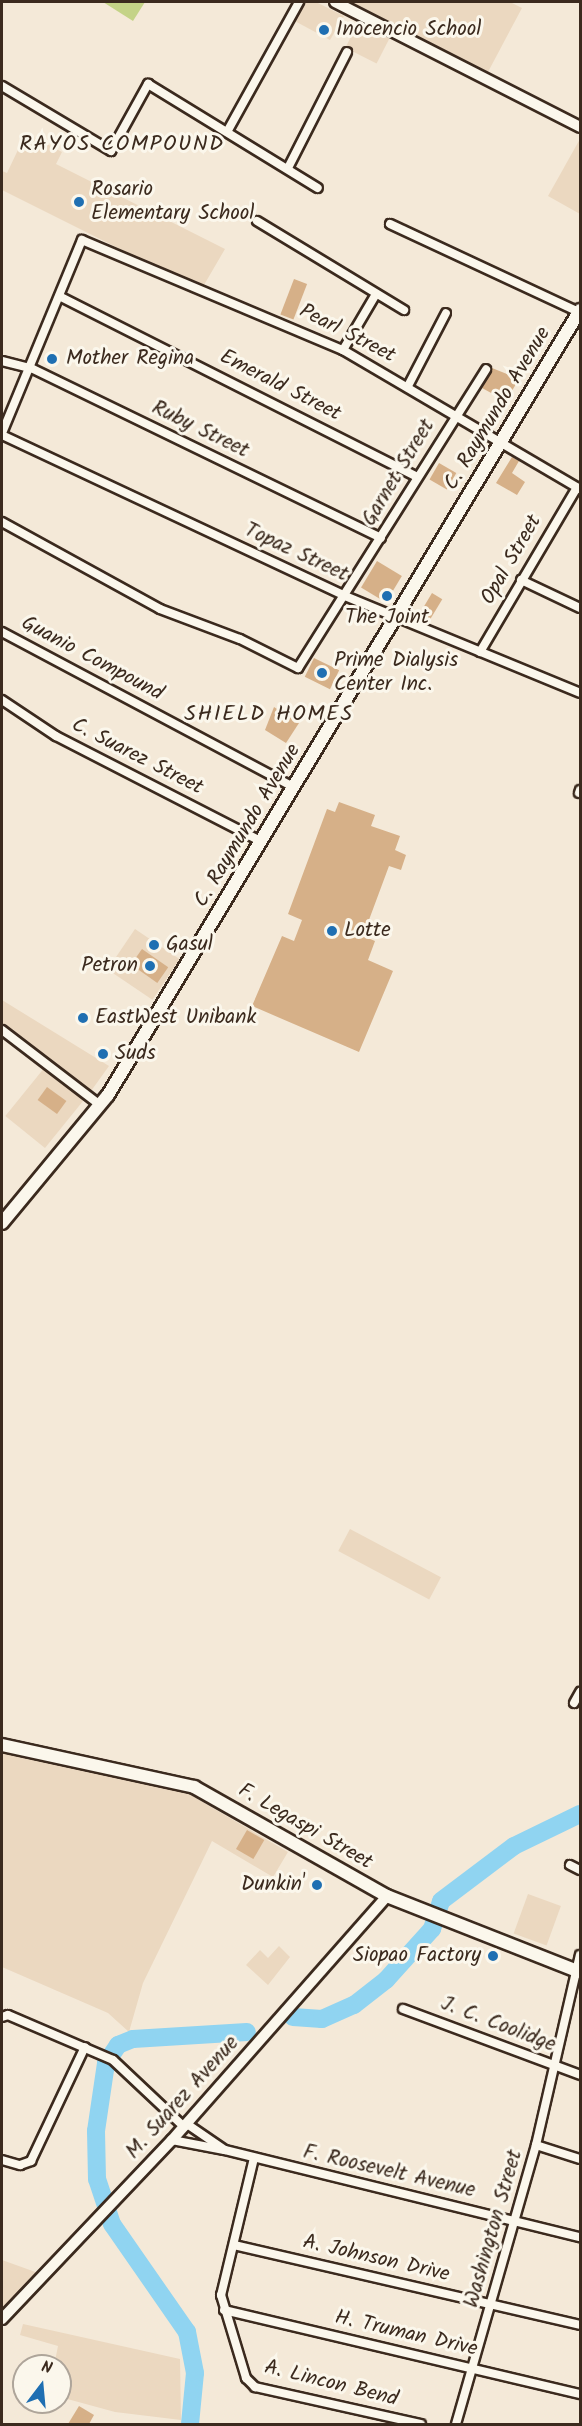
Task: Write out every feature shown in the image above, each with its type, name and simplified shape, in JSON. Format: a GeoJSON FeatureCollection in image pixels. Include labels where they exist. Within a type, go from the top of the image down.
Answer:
{"type":"FeatureCollection","features":[{"type":"Feature","properties":{"kind":"main road","name":"C. Raymundo Avenue"},"geometry":{"type":"LineString","coordinates":[[2,1223],[100,1105],[580,311]]}},
{"type":"Feature","properties":{"kind":"main road","name":"F. Legaspi Street"},"geometry":{"type":"LineString","coordinates":[[2,1745],[194,1787],[387,1896],[578,1971]]}},
{"type":"Feature","properties":{"kind":"street"},"geometry":{"type":"LineString","coordinates":[[227,132],[299,2]]}},
{"type":"Feature","properties":{"kind":"street"},"geometry":{"type":"LineString","coordinates":[[335,2],[580,127]]}},
{"type":"Feature","properties":{"kind":"street"},"geometry":{"type":"LineString","coordinates":[[288,168],[347,52]]}},
{"type":"Feature","properties":{"kind":"street"},"geometry":{"type":"LineString","coordinates":[[2,86],[111,151],[148,84],[318,188]]}},
{"type":"Feature","properties":{"kind":"street"},"geometry":{"type":"LineString","coordinates":[[256,221],[404,310]]}},
{"type":"Feature","properties":{"kind":"street"},"geometry":{"type":"LineString","coordinates":[[390,224],[580,311]]}},
{"type":"Feature","properties":{"kind":"street","name":"Pearl Street"},"geometry":{"type":"LineString","coordinates":[[61,297],[82,240],[344,350],[579,488]]}},
{"type":"Feature","properties":{"kind":"street"},"geometry":{"type":"LineString","coordinates":[[344,350],[376,294]]}},
{"type":"Feature","properties":{"kind":"street"},"geometry":{"type":"LineString","coordinates":[[2,434],[61,297]]}},
{"type":"Feature","properties":{"kind":"street","name":"Emerald Street"},"geometry":{"type":"LineString","coordinates":[[61,297],[417,477]]}},
{"type":"Feature","properties":{"kind":"street"},"geometry":{"type":"LineString","coordinates":[[408,386],[446,313]]}},
{"type":"Feature","properties":{"kind":"street","name":"Ruby Street"},"geometry":{"type":"LineString","coordinates":[[2,360],[31,368],[381,538]]}},
{"type":"Feature","properties":{"kind":"street","name":"Garnet Street"},"geometry":{"type":"LineString","coordinates":[[2,522],[160,609],[240,639],[298,668],[486,369]]}},
{"type":"Feature","properties":{"kind":"street","name":"Topaz Street"},"geometry":{"type":"LineString","coordinates":[[2,434],[345,596],[580,693]]}},
{"type":"Feature","properties":{"kind":"street","name":"Opal Street"},"geometry":{"type":"LineString","coordinates":[[480,652],[521,579],[579,488]]}},
{"type":"Feature","properties":{"kind":"street"},"geometry":{"type":"LineString","coordinates":[[521,579],[580,608]]}},
{"type":"Feature","properties":{"kind":"street","name":"Guanio Compound"},"geometry":{"type":"LineString","coordinates":[[2,632],[293,787]]}},
{"type":"Feature","properties":{"kind":"street","name":"C. Suarez Street"},"geometry":{"type":"LineString","coordinates":[[2,700],[66,741],[260,841]]}},
{"type":"Feature","properties":{"kind":"street"},"geometry":{"type":"LineString","coordinates":[[2,1030],[100,1105]]}},
{"type":"Feature","properties":{"kind":"street"},"geometry":{"type":"LineString","coordinates":[[574,1703],[580,1692]]}},
{"type":"Feature","properties":{"kind":"street"},"geometry":{"type":"LineString","coordinates":[[570,1865],[580,1870]]}},
{"type":"Feature","properties":{"kind":"street","name":"M. Suarez Avenue"},"geometry":{"type":"LineString","coordinates":[[2,2319],[110,2208],[172,2140],[387,1896]]}},
{"type":"Feature","properties":{"kind":"street","name":"Washington Street"},"geometry":{"type":"LineString","coordinates":[[456,2424],[536,2145],[580,1955]]}},
{"type":"Feature","properties":{"kind":"street","name":"J. C. Coolidge"},"geometry":{"type":"LineString","coordinates":[[403,2009],[580,2076]]}},
{"type":"Feature","properties":{"kind":"street"},"geometry":{"type":"LineString","coordinates":[[2,2017],[8,2015],[85,2047],[31,2161],[20,2165],[2,2160]]}},
{"type":"Feature","properties":{"kind":"street","name":"Washington Street"},"geometry":{"type":"LineString","coordinates":[[560,2041],[571,2028]]}},
{"type":"Feature","properties":{"kind":"street","name":"F. Roosevelt Avenue"},"geometry":{"type":"LineString","coordinates":[[85,2047],[113,2060],[185,2125],[225,2150]]}},
{"type":"Feature","properties":{"kind":"street","name":"F. Roosevelt Avenue"},"geometry":{"type":"LineString","coordinates":[[172,2140],[225,2150],[580,2237]]}},
{"type":"Feature","properties":{"kind":"street"},"geometry":{"type":"LineString","coordinates":[[536,2145],[580,2159]]}},
{"type":"Feature","properties":{"kind":"street","name":"A. Lincon Bend"},"geometry":{"type":"LineString","coordinates":[[254,2158],[222,2295],[224,2310],[246,2378],[255,2387],[421,2424]]}},
{"type":"Feature","properties":{"kind":"street","name":"A. Johnson Drive"},"geometry":{"type":"LineString","coordinates":[[234,2245],[580,2325]]}},
{"type":"Feature","properties":{"kind":"street","name":"H. Truman Drive"},"geometry":{"type":"LineString","coordinates":[[224,2310],[580,2394]]}},
{"type":"Feature","properties":{"kind":"shaded area","name":"Inocencio School"},"geometry":{"type":"Polygon","coordinates":[[[301,2],[316,2],[344,16],[330,40],[291,19],[301,2]]]}},
{"type":"Feature","properties":{"kind":"shaded area"},"geometry":{"type":"Polygon","coordinates":[[[351,2],[510,2],[522,8],[488,72],[351,2]]]}},
{"type":"Feature","properties":{"kind":"shaded area","name":"Inocencio School"},"geometry":{"type":"Polygon","coordinates":[[[359,21],[390,37],[377,64],[345,48],[359,21]]]}},
{"type":"Feature","properties":{"kind":"shaded area","name":"Rosario Elementary School"},"geometry":{"type":"Polygon","coordinates":[[[26,133],[62,152],[56,164],[225,249],[204,285],[142,260],[2,190],[2,171],[7,173],[26,133]]]}},
{"type":"Feature","properties":{"kind":"shaded area"},"geometry":{"type":"Polygon","coordinates":[[[580,139],[580,214],[548,196],[580,139]]]}},
{"type":"Feature","properties":{"kind":"shaded area"},"geometry":{"type":"Polygon","coordinates":[[[135,929],[180,959],[152,1000],[108,970],[135,929]]]}},
{"type":"Feature","properties":{"kind":"shaded area"},"geometry":{"type":"Polygon","coordinates":[[[2,1000],[109,1066],[91,1091],[2,1023],[2,1000]]]}},
{"type":"Feature","properties":{"kind":"shaded area"},"geometry":{"type":"Polygon","coordinates":[[[45,1067],[85,1099],[45,1148],[5,1116],[45,1067]]]}},
{"type":"Feature","properties":{"kind":"shaded area"},"geometry":{"type":"Polygon","coordinates":[[[350,1529],[441,1577],[429,1599],[338,1551],[350,1529]]]}},
{"type":"Feature","properties":{"kind":"shaded area"},"geometry":{"type":"Polygon","coordinates":[[[2,1752],[187,1793],[288,1852],[273,1877],[212,1841],[143,1983],[129,2032],[108,2013],[2,1967],[2,1752]]]}},
{"type":"Feature","properties":{"kind":"shaded area"},"geometry":{"type":"Polygon","coordinates":[[[528,1894],[561,1906],[547,1945],[514,1933],[528,1894]]]}},
{"type":"Feature","properties":{"kind":"shaded area"},"geometry":{"type":"Polygon","coordinates":[[[279,1946],[290,1957],[268,1985],[246,1965],[260,1950],[268,1958],[279,1946]]]}},
{"type":"Feature","properties":{"kind":"shaded area"},"geometry":{"type":"Polygon","coordinates":[[[2,2260],[41,2274],[2,2313],[2,2260]]]}},
{"type":"Feature","properties":{"kind":"shaded area"},"geometry":{"type":"Polygon","coordinates":[[[23,2324],[180,2359],[181,2420],[115,2412],[72,2400],[72,2354],[56,2354],[58,2346],[20,2335],[23,2324]]]}},
{"type":"Feature","properties":{"kind":"green space"},"geometry":{"type":"Polygon","coordinates":[[[103,2],[145,2],[133,21],[103,2]]]}},
{"type":"Feature","properties":{"kind":"building"},"geometry":{"type":"Polygon","coordinates":[[[294,279],[307,284],[293,319],[280,314],[294,279]]]}},
{"type":"Feature","properties":{"kind":"building"},"geometry":{"type":"Polygon","coordinates":[[[492,368],[519,379],[506,401],[482,388],[492,368]]]}},
{"type":"Feature","properties":{"kind":"building"},"geometry":{"type":"Polygon","coordinates":[[[512,457],[519,461],[512,473],[525,482],[517,495],[496,483],[512,457]]]}},
{"type":"Feature","properties":{"kind":"building"},"geometry":{"type":"Polygon","coordinates":[[[439,463],[456,473],[447,489],[430,479],[439,463]]]}},
{"type":"Feature","properties":{"kind":"building"},"geometry":{"type":"Polygon","coordinates":[[[377,561],[402,576],[386,603],[361,588],[377,561]]]}},
{"type":"Feature","properties":{"kind":"building"},"geometry":{"type":"Polygon","coordinates":[[[432,593],[442,599],[428,622],[418,616],[432,593]]]}},
{"type":"Feature","properties":{"kind":"building","name":"Prime Dialysis Center Inc."},"geometry":{"type":"Polygon","coordinates":[[[314,658],[339,670],[330,689],[305,677],[314,658]]]}},
{"type":"Feature","properties":{"kind":"building"},"geometry":{"type":"Polygon","coordinates":[[[274,707],[299,723],[286,743],[265,730],[274,707]]]}},
{"type":"Feature","properties":{"kind":"building","name":"Lotte"},"geometry":{"type":"Polygon","coordinates":[[[339,802],[375,815],[371,826],[400,836],[395,850],[406,855],[401,870],[389,866],[363,936],[375,941],[368,960],[393,971],[359,1052],[252,1006],[282,936],[294,941],[302,920],[288,914],[327,809],[335,812],[339,802]]]}},
{"type":"Feature","properties":{"kind":"building","name":"Petron"},"geometry":{"type":"Polygon","coordinates":[[[142,949],[168,967],[157,983],[131,965],[142,949]]]}},
{"type":"Feature","properties":{"kind":"building"},"geometry":{"type":"Polygon","coordinates":[[[47,1087],[66,1101],[57,1114],[38,1100],[47,1087]]]}},
{"type":"Feature","properties":{"kind":"building"},"geometry":{"type":"Polygon","coordinates":[[[247,1830],[264,1840],[253,1859],[236,1849],[247,1830]]]}},
{"type":"Feature","properties":{"kind":"building"},"geometry":{"type":"Polygon","coordinates":[[[79,2406],[94,2415],[89,2424],[68,2424],[79,2406]]]}},
{"type":"Feature","properties":{"kind":"waterway"},"geometry":{"type":"LineString","coordinates":[[293,2017],[322,2019],[354,2005],[386,1980],[432,1929],[441,1901],[514,1846],[580,1814]]}},
{"type":"Feature","properties":{"kind":"waterway"},"geometry":{"type":"LineString","coordinates":[[190,2424],[195,2373],[187,2332],[112,2224],[97,2179],[96,2131],[106,2063],[118,2045],[133,2039],[247,2032]]}},
{"type":"Feature","properties":{"kind":"place","name":"Inocencio School"},"geometry":{"type":"Point","coordinates":[324,30]}},
{"type":"Feature","properties":{"kind":"place","name":"Rosario Elementary School"},"geometry":{"type":"Point","coordinates":[79,202]}},
{"type":"Feature","properties":{"kind":"place","name":"Mother Regina"},"geometry":{"type":"Point","coordinates":[52,359]}},
{"type":"Feature","properties":{"kind":"place","name":"The Joint"},"geometry":{"type":"Point","coordinates":[387,596]}},
{"type":"Feature","properties":{"kind":"place","name":"Prime Dialysis Center Inc."},"geometry":{"type":"Point","coordinates":[322,673]}},
{"type":"Feature","properties":{"kind":"place","name":"Lotte"},"geometry":{"type":"Point","coordinates":[332,931]}},
{"type":"Feature","properties":{"kind":"place","name":"Gasul"},"geometry":{"type":"Point","coordinates":[154,945]}},
{"type":"Feature","properties":{"kind":"place","name":"Petron"},"geometry":{"type":"Point","coordinates":[150,966]}},
{"type":"Feature","properties":{"kind":"place","name":"EastWest Unibank"},"geometry":{"type":"Point","coordinates":[83,1018]}},
{"type":"Feature","properties":{"kind":"place","name":"Suds"},"geometry":{"type":"Point","coordinates":[103,1054]}},
{"type":"Feature","properties":{"kind":"place","name":"Dunkin'"},"geometry":{"type":"Point","coordinates":[317,1885]}},
{"type":"Feature","properties":{"kind":"place","name":"Siopao Factory"},"geometry":{"type":"Point","coordinates":[493,1956]}},
{"type":"Feature","properties":{"kind":"district","name":"RAYOS COMPOUND"},"geometry":{"type":"Point","coordinates":[122,145]}},
{"type":"Feature","properties":{"kind":"district","name":"SHIELD HOMES"},"geometry":{"type":"Point","coordinates":[269,715]}}]}
